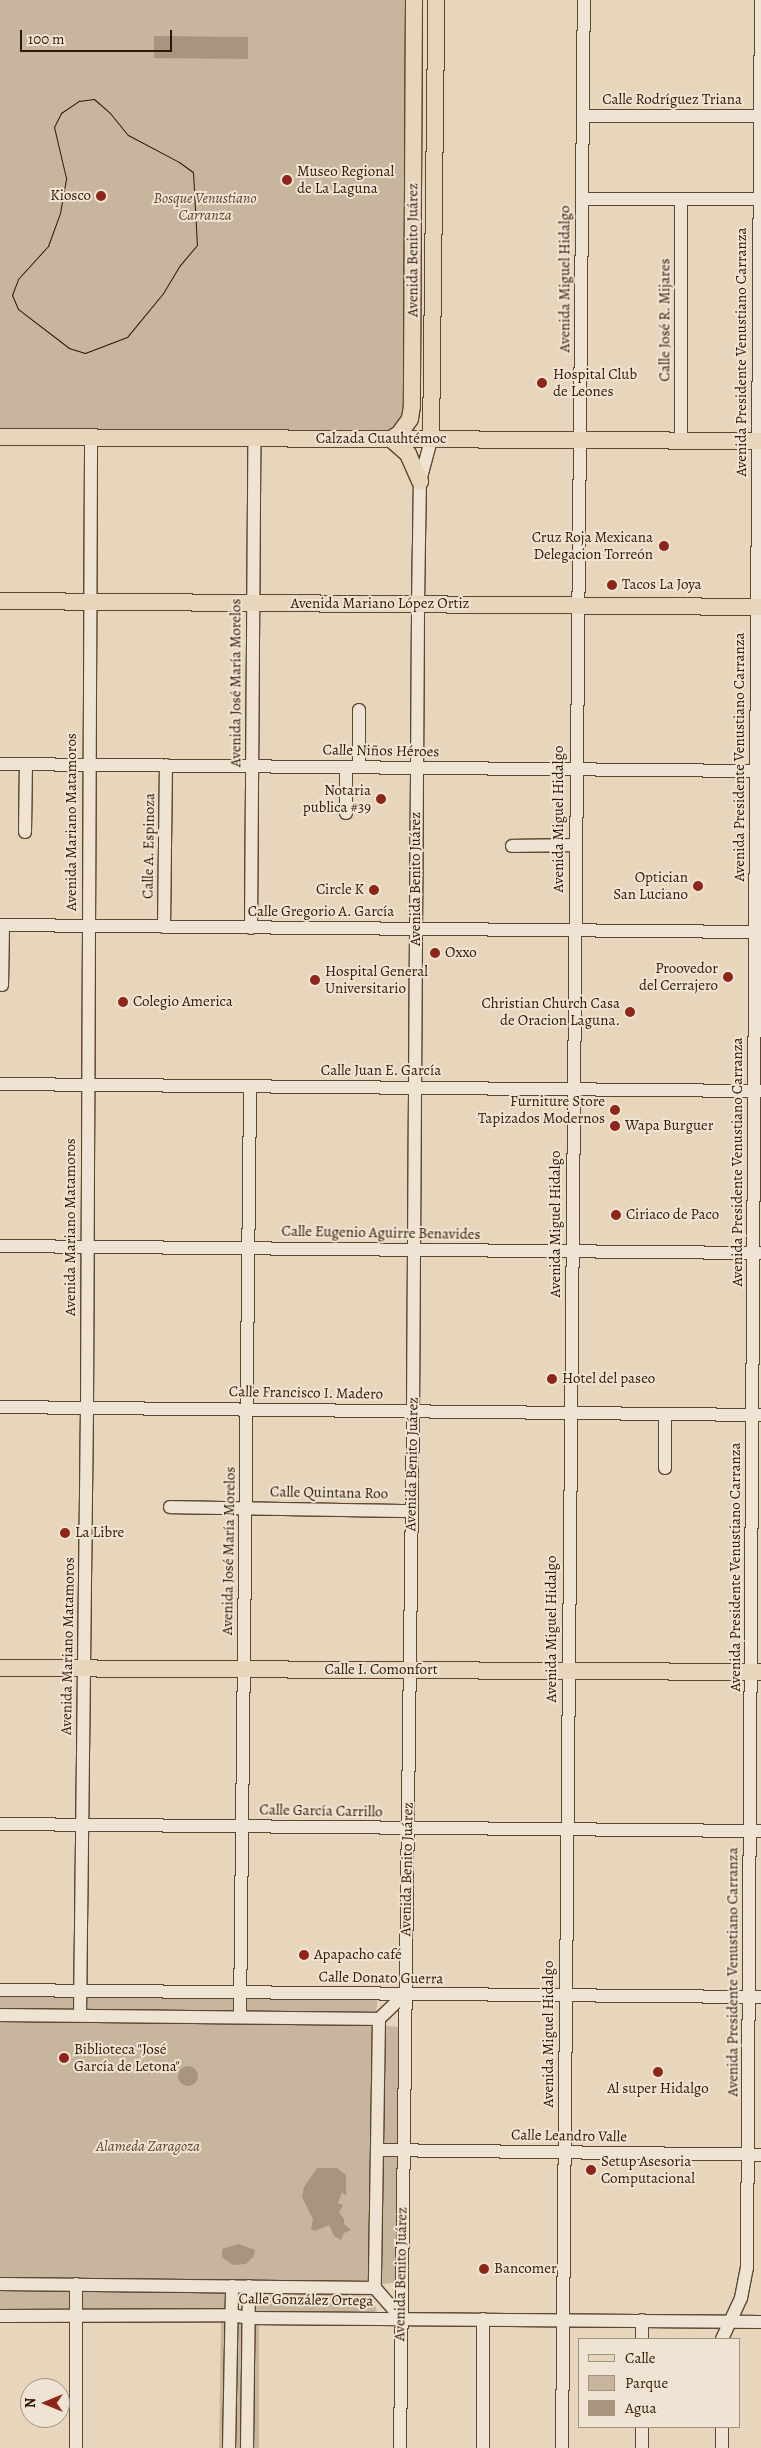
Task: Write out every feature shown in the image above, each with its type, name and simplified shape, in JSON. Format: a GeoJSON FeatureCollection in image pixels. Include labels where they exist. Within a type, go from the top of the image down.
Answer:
{"type":"FeatureCollection","features":[{"type":"Feature","properties":{"kind":"main road","name":"Avenida Benito Juárez"},"geometry":{"type":"LineString","coordinates":[[414,0],[412,406],[410,418],[391,440],[408,454],[420,481]]}},
{"type":"Feature","properties":{"kind":"main road","name":"Avenida Benito Juárez"},"geometry":{"type":"LineString","coordinates":[[431,440],[436,0]]}},
{"type":"Feature","properties":{"kind":"main road"},"geometry":{"type":"LineString","coordinates":[[413,195],[434,196]]}},
{"type":"Feature","properties":{"kind":"main road","name":"Calzada Cuauhtémoc"},"geometry":{"type":"LineString","coordinates":[[0,437],[759,442]]}},
{"type":"Feature","properties":{"kind":"main road","name":"Avenida Mariano López Ortiz"},"geometry":{"type":"LineString","coordinates":[[0,601],[759,607]]}},
{"type":"Feature","properties":{"kind":"main road","name":"Calle I. Comonfort"},"geometry":{"type":"LineString","coordinates":[[0,1668],[756,1672]]}},
{"type":"Feature","properties":{"kind":"street","name":"Avenida Miguel Hidalgo"},"geometry":{"type":"LineString","coordinates":[[562,2448],[574,930],[584,0]]}},
{"type":"Feature","properties":{"kind":"street","name":"Avenida Presidente Venustiano Carranza"},"geometry":{"type":"LineString","coordinates":[[722,2338],[741,2298],[747,2268],[754,2155],[761,0]]}},
{"type":"Feature","properties":{"kind":"street","name":"Calle Rodríguez Triana"},"geometry":{"type":"LineString","coordinates":[[583,116],[760,116]]}},
{"type":"Feature","properties":{"kind":"street"},"geometry":{"type":"LineString","coordinates":[[582,199],[760,199]]}},
{"type":"Feature","properties":{"kind":"street","name":"Calle José R. Mijares"},"geometry":{"type":"LineString","coordinates":[[681,199],[681,441]]}},
{"type":"Feature","properties":{"kind":"street","name":"Avenida Mariano Matamoros"},"geometry":{"type":"LineString","coordinates":[[80,2016],[87,1408],[88,765],[91,438]]}},
{"type":"Feature","properties":{"kind":"street","name":"Avenida José María Morelos"},"geometry":{"type":"LineString","coordinates":[[251,928],[254,439]]}},
{"type":"Feature","properties":{"kind":"street","name":"Avenida Benito Juárez"},"geometry":{"type":"LineString","coordinates":[[400,2448],[413,1410],[418,604],[420,481],[431,440]]}},
{"type":"Feature","properties":{"kind":"street"},"geometry":{"type":"LineString","coordinates":[[359,710],[359,767]]}},
{"type":"Feature","properties":{"kind":"street","name":"Calle Niños Héroes"},"geometry":{"type":"LineString","coordinates":[[0,764],[759,771]]}},
{"type":"Feature","properties":{"kind":"street"},"geometry":{"type":"LineString","coordinates":[[25,832],[26,764]]}},
{"type":"Feature","properties":{"kind":"street","name":"Calle A. Espinoza"},"geometry":{"type":"LineString","coordinates":[[164,927],[166,765]]}},
{"type":"Feature","properties":{"kind":"street"},"geometry":{"type":"LineString","coordinates":[[346,767],[346,813]]}},
{"type":"Feature","properties":{"kind":"street"},"geometry":{"type":"LineString","coordinates":[[512,846],[575,845]]}},
{"type":"Feature","properties":{"kind":"street"},"geometry":{"type":"LineString","coordinates":[[1,925],[2,985]]}},
{"type":"Feature","properties":{"kind":"street","name":"Calle Gregorio A. García"},"geometry":{"type":"LineString","coordinates":[[1,925],[758,932]]}},
{"type":"Feature","properties":{"kind":"street","name":"Calle Juan E. García"},"geometry":{"type":"LineString","coordinates":[[0,1084],[758,1091]]}},
{"type":"Feature","properties":{"kind":"street","name":"Avenida José María Morelos"},"geometry":{"type":"LineString","coordinates":[[240,2017],[250,1086]]}},
{"type":"Feature","properties":{"kind":"street","name":"Calle Eugenio Aguirre Benavides"},"geometry":{"type":"LineString","coordinates":[[0,1246],[757,1253]]}},
{"type":"Feature","properties":{"kind":"street","name":"Calle Francisco I. Madero"},"geometry":{"type":"LineString","coordinates":[[0,1407],[247,1408],[757,1415]]}},
{"type":"Feature","properties":{"kind":"street"},"geometry":{"type":"LineString","coordinates":[[664,1468],[665,1414]]}},
{"type":"Feature","properties":{"kind":"street","name":"Calle Quintana Roo"},"geometry":{"type":"LineString","coordinates":[[170,1507],[412,1511]]}},
{"type":"Feature","properties":{"kind":"street","name":"Calle García Carrillo"},"geometry":{"type":"LineString","coordinates":[[0,1824],[756,1831]]}},
{"type":"Feature","properties":{"kind":"street","name":"Calle Donato Guerra"},"geometry":{"type":"LineString","coordinates":[[0,1990],[755,1997]]}},
{"type":"Feature","properties":{"kind":"street"},"geometry":{"type":"LineString","coordinates":[[0,2015],[379,2018],[405,1994]]}},
{"type":"Feature","properties":{"kind":"street"},"geometry":{"type":"LineString","coordinates":[[379,2018],[375,2288],[401,2318]]}},
{"type":"Feature","properties":{"kind":"street","name":"Calle Leandro Valle"},"geometry":{"type":"LineString","coordinates":[[377,2150],[754,2155]]}},
{"type":"Feature","properties":{"kind":"street"},"geometry":{"type":"LineString","coordinates":[[0,2284],[375,2288]]}},
{"type":"Feature","properties":{"kind":"street"},"geometry":{"type":"LineString","coordinates":[[76,2284],[76,2448]]}},
{"type":"Feature","properties":{"kind":"street"},"geometry":{"type":"LineString","coordinates":[[230,2448],[232,2286]]}},
{"type":"Feature","properties":{"kind":"street"},"geometry":{"type":"LineString","coordinates":[[247,2448],[249,2286]]}},
{"type":"Feature","properties":{"kind":"street","name":"Calle González Ortega"},"geometry":{"type":"LineString","coordinates":[[0,2316],[231,2315],[249,2318],[761,2322]]}},
{"type":"Feature","properties":{"kind":"street"},"geometry":{"type":"LineString","coordinates":[[483,2319],[483,2448]]}},
{"type":"Feature","properties":{"kind":"street"},"geometry":{"type":"LineString","coordinates":[[642,2320],[642,2338]]}},
{"type":"Feature","properties":{"kind":"street"},"geometry":{"type":"LineString","coordinates":[[642,2428],[642,2448]]}},
{"type":"Feature","properties":{"kind":"street"},"geometry":{"type":"LineString","coordinates":[[722,2428],[722,2448]]}},
{"type":"Feature","properties":{"kind":"green space","name":"Bosque Venustiano Carranza"},"geometry":{"type":"Polygon","coordinates":[[[0,0],[413,0],[407,399],[402,414],[402,429],[390,429],[383,436],[0,433],[0,0]]]}},
{"type":"Feature","properties":{"kind":"green space","name":"Alameda Zaragoza"},"geometry":{"type":"Polygon","coordinates":[[[0,1993],[378,1997],[376,2012],[381,2012],[381,2025],[400,2027],[398,2282],[377,2285],[0,2281],[0,1993]]]}},
{"type":"Feature","properties":{"kind":"green space"},"geometry":{"type":"Polygon","coordinates":[[[0,2287],[72,2289],[72,2314],[0,2313],[0,2287]]]}},
{"type":"Feature","properties":{"kind":"green space"},"geometry":{"type":"Polygon","coordinates":[[[81,2288],[228,2290],[228,2313],[81,2314],[81,2288]]]}},
{"type":"Feature","properties":{"kind":"green space"},"geometry":{"type":"Polygon","coordinates":[[[245,2289],[372,2293],[378,2316],[244,2315],[245,2289]]]}},
{"type":"Feature","properties":{"kind":"green space"},"geometry":{"type":"Polygon","coordinates":[[[221,2320],[259,2320],[259,2448],[219,2448],[221,2320]]]}},
{"type":"Feature","properties":{"kind":"water"},"geometry":{"type":"Polygon","coordinates":[[[154,36],[248,37],[248,59],[154,58],[154,36]]]}},
{"type":"Feature","properties":{"kind":"water"},"geometry":{"type":"Polygon","coordinates":[[[188,2066],[195,2069],[198,2076],[195,2083],[188,2086],[181,2083],[178,2076],[181,2069],[188,2066]]]}},
{"type":"Feature","properties":{"kind":"water"},"geometry":{"type":"Polygon","coordinates":[[[317,2168],[337,2168],[346,2175],[346,2196],[342,2192],[338,2203],[343,2205],[339,2212],[344,2219],[344,2224],[351,2230],[344,2233],[341,2240],[334,2236],[329,2225],[315,2231],[311,2229],[313,2220],[302,2197],[304,2187],[317,2168]]]}},
{"type":"Feature","properties":{"kind":"water"},"geometry":{"type":"Polygon","coordinates":[[[239,2244],[255,2250],[254,2256],[246,2264],[233,2265],[222,2257],[222,2249],[239,2244]]]}},
{"type":"Feature","properties":{"kind":"tram line"},"geometry":{"type":"LineString","coordinates":[[94,99],[110,113],[128,135],[179,162],[193,172],[197,245],[180,265],[164,292],[127,337],[85,353],[69,348],[18,309],[12,295],[18,279],[48,246],[60,213],[66,178],[54,127],[61,113],[79,101],[94,99]]}},
{"type":"Feature","properties":{"kind":"place","name":"Museo Regional de La Laguna"},"geometry":{"type":"Point","coordinates":[287,180]}},
{"type":"Feature","properties":{"kind":"place","name":"Kiosco"},"geometry":{"type":"Point","coordinates":[101,196]}},
{"type":"Feature","properties":{"kind":"place","name":"Hospital Club de Leones"},"geometry":{"type":"Point","coordinates":[542,383]}},
{"type":"Feature","properties":{"kind":"place","name":"Cruz Roja Mexicana Delegacion Torreón"},"geometry":{"type":"Point","coordinates":[664,546]}},
{"type":"Feature","properties":{"kind":"place","name":"Tacos La Joya"},"geometry":{"type":"Point","coordinates":[612,585]}},
{"type":"Feature","properties":{"kind":"place","name":"Notaria publica #39"},"geometry":{"type":"Point","coordinates":[381,799]}},
{"type":"Feature","properties":{"kind":"place","name":"Optician San Luciano"},"geometry":{"type":"Point","coordinates":[698,886]}},
{"type":"Feature","properties":{"kind":"place","name":"Circle K"},"geometry":{"type":"Point","coordinates":[374,890]}},
{"type":"Feature","properties":{"kind":"place","name":"Oxxo"},"geometry":{"type":"Point","coordinates":[435,953]}},
{"type":"Feature","properties":{"kind":"place","name":"Proovedor del Cerrajero"},"geometry":{"type":"Point","coordinates":[728,977]}},
{"type":"Feature","properties":{"kind":"place","name":"Hospital General Universitario"},"geometry":{"type":"Point","coordinates":[315,980]}},
{"type":"Feature","properties":{"kind":"place","name":"Colegio America"},"geometry":{"type":"Point","coordinates":[123,1002]}},
{"type":"Feature","properties":{"kind":"place","name":"Christian Church Casa de Oracion Laguna."},"geometry":{"type":"Point","coordinates":[630,1012]}},
{"type":"Feature","properties":{"kind":"place","name":"Furniture Store Tapizados Modernos"},"geometry":{"type":"Point","coordinates":[615,1110]}},
{"type":"Feature","properties":{"kind":"place","name":"Wapa Burguer"},"geometry":{"type":"Point","coordinates":[615,1126]}},
{"type":"Feature","properties":{"kind":"place","name":"Ciriaco de Paco"},"geometry":{"type":"Point","coordinates":[616,1215]}},
{"type":"Feature","properties":{"kind":"place","name":"Hotel del paseo"},"geometry":{"type":"Point","coordinates":[552,1379]}},
{"type":"Feature","properties":{"kind":"place","name":"La Libre"},"geometry":{"type":"Point","coordinates":[65,1533]}},
{"type":"Feature","properties":{"kind":"place","name":"Apapacho café"},"geometry":{"type":"Point","coordinates":[304,1955]}},
{"type":"Feature","properties":{"kind":"place","name":"Biblioteca \"José García de Letona\""},"geometry":{"type":"Point","coordinates":[64,2058]}},
{"type":"Feature","properties":{"kind":"place","name":"Al super Hidalgo"},"geometry":{"type":"Point","coordinates":[658,2072]}},
{"type":"Feature","properties":{"kind":"place","name":"Setup Asesoria Computacional"},"geometry":{"type":"Point","coordinates":[591,2170]}},
{"type":"Feature","properties":{"kind":"place","name":"Bancomer"},"geometry":{"type":"Point","coordinates":[484,2269]}}]}
